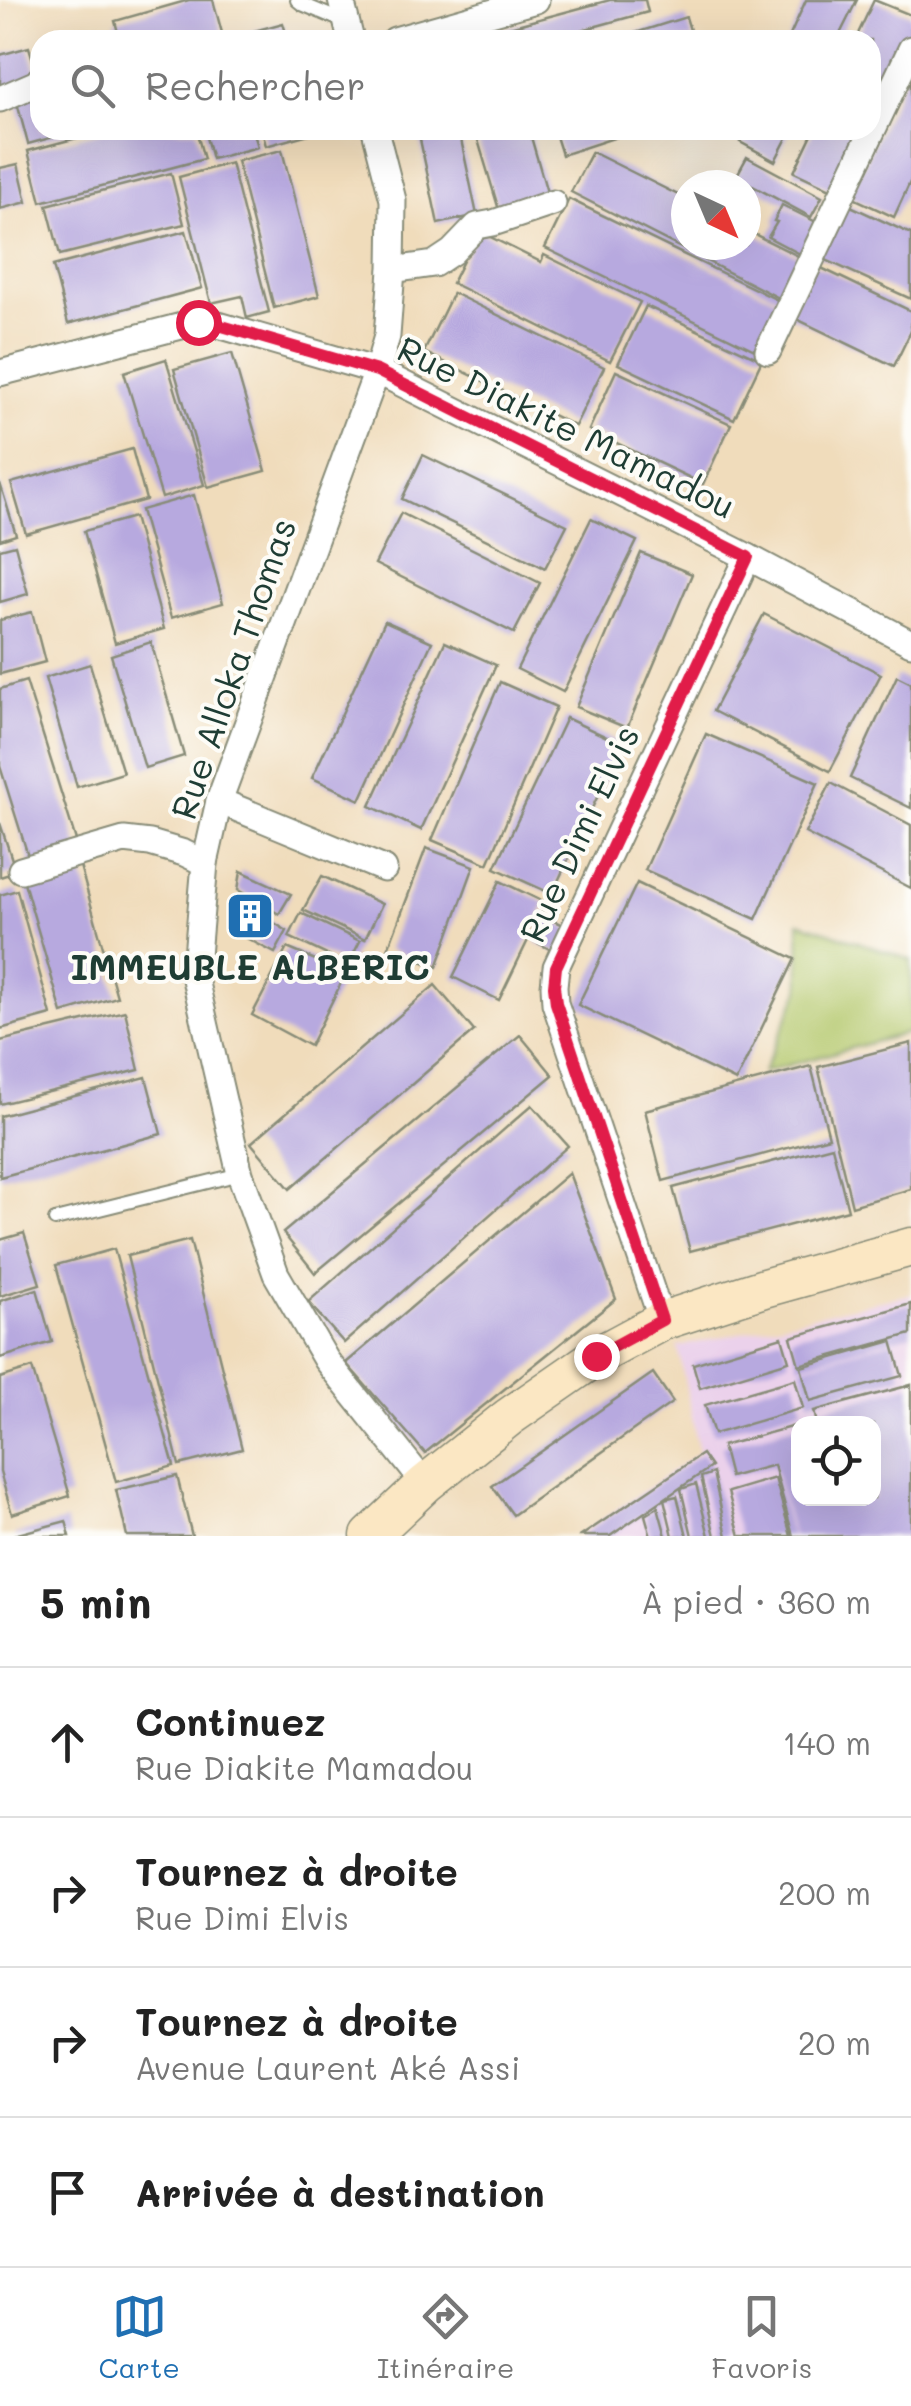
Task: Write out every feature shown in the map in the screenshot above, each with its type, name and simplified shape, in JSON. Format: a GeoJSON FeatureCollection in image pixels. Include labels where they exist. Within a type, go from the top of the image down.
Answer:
{"type":"FeatureCollection","features":[{"type":"Feature","properties":{"kind":"street"},"geometry":{"type":"LineString","coordinates":[[430,30],[536,0]]}},
{"type":"Feature","properties":{"kind":"street"},"geometry":{"type":"LineString","coordinates":[[881,112],[911,49]]}},
{"type":"Feature","properties":{"kind":"street"},"geometry":{"type":"LineString","coordinates":[[0,100],[30,86]]}},
{"type":"Feature","properties":{"kind":"street","name":"Rue Alloka Thomas"},"geometry":{"type":"LineString","coordinates":[[378,140],[393,200],[387,336],[220,801],[205,863],[195,979],[240,1174],[276,1274],[326,1360],[425,1484]]}},
{"type":"Feature","properties":{"kind":"street"},"geometry":{"type":"LineString","coordinates":[[768,351],[868,140]]}},
{"type":"Feature","properties":{"kind":"street"},"geometry":{"type":"LineString","coordinates":[[392,270],[434,264],[477,226],[553,203]]}},
{"type":"Feature","properties":{"kind":"street","name":"Rue Diakite Mamadou"},"geometry":{"type":"LineString","coordinates":[[0,373],[198,322],[377,371],[911,642]]}},
{"type":"Feature","properties":{"kind":"street","name":"Rue Dimi Elvis"},"geometry":{"type":"LineString","coordinates":[[662,1320],[556,1003],[556,967],[748,557]]}},
{"type":"Feature","properties":{"kind":"street"},"geometry":{"type":"LineString","coordinates":[[220,801],[384,868]]}},
{"type":"Feature","properties":{"kind":"street"},"geometry":{"type":"LineString","coordinates":[[21,870],[124,840],[184,852],[205,863]]}},
{"type":"Feature","properties":{"kind":"street"},"geometry":{"type":"LineString","coordinates":[[370,1536],[425,1484],[509,1416],[596,1356],[662,1320],[911,1247]]}},
{"type":"Feature","properties":{"kind":"lane"},"geometry":{"type":"LineString","coordinates":[[298,0],[346,21]]}},
{"type":"Feature","properties":{"kind":"lane"},"geometry":{"type":"LineString","coordinates":[[55,1220],[240,1174]]}},
{"type":"Feature","properties":{"kind":"shaded area"},"geometry":{"type":"Polygon","coordinates":[[[911,1294],[911,1536],[578,1536],[699,1453],[678,1347],[911,1294]]]}},
{"type":"Feature","properties":{"kind":"green space"},"geometry":{"type":"Polygon","coordinates":[[[799,922],[911,960],[911,1032],[763,1072],[800,990],[799,922]]]}},
{"type":"Feature","properties":{"kind":"building"},"geometry":{"type":"Polygon","coordinates":[[[189,0],[213,0],[221,30],[117,30],[115,21],[189,0]]]}},
{"type":"Feature","properties":{"kind":"building"},"geometry":{"type":"Polygon","coordinates":[[[610,0],[645,0],[648,12],[582,30],[506,28],[610,0]]]}},
{"type":"Feature","properties":{"kind":"building"},"geometry":{"type":"Polygon","coordinates":[[[806,0],[857,0],[842,30],[792,30],[806,0]]]}},
{"type":"Feature","properties":{"kind":"building"},"geometry":{"type":"Polygon","coordinates":[[[874,0],[911,15],[911,38],[881,102],[881,30],[860,30],[874,0]]]}},
{"type":"Feature","properties":{"kind":"building"},"geometry":{"type":"Polygon","coordinates":[[[686,17],[690,30],[645,30],[686,17]]]}},
{"type":"Feature","properties":{"kind":"building"},"geometry":{"type":"Polygon","coordinates":[[[283,23],[285,30],[258,30],[283,23]]]}},
{"type":"Feature","properties":{"kind":"building"},"geometry":{"type":"Polygon","coordinates":[[[29,47],[30,50],[30,78],[0,96],[0,55],[29,47]]]}},
{"type":"Feature","properties":{"kind":"building"},"geometry":{"type":"Polygon","coordinates":[[[911,65],[911,180],[894,217],[849,196],[876,140],[881,140],[881,128],[911,65]]]}},
{"type":"Feature","properties":{"kind":"building"},"geometry":{"type":"Polygon","coordinates":[[[30,91],[30,140],[43,140],[28,144],[15,95],[30,91]]]}},
{"type":"Feature","properties":{"kind":"building"},"geometry":{"type":"Polygon","coordinates":[[[69,140],[199,140],[204,159],[41,202],[28,151],[69,140]]]}},
{"type":"Feature","properties":{"kind":"building"},"geometry":{"type":"Polygon","coordinates":[[[207,140],[256,140],[258,147],[212,159],[207,140]]]}},
{"type":"Feature","properties":{"kind":"building"},"geometry":{"type":"Polygon","coordinates":[[[264,140],[288,140],[266,146],[264,140]]]}},
{"type":"Feature","properties":{"kind":"building"},"geometry":{"type":"Polygon","coordinates":[[[420,140],[461,140],[477,215],[438,224],[420,140]]]}},
{"type":"Feature","properties":{"kind":"building"},"geometry":{"type":"Polygon","coordinates":[[[478,140],[532,140],[548,196],[499,210],[478,140]]]}},
{"type":"Feature","properties":{"kind":"building"},"geometry":{"type":"Polygon","coordinates":[[[557,140],[608,140],[562,155],[557,140]]]}},
{"type":"Feature","properties":{"kind":"building"},"geometry":{"type":"Polygon","coordinates":[[[741,140],[786,140],[775,161],[741,140]]]}},
{"type":"Feature","properties":{"kind":"building"},"geometry":{"type":"Polygon","coordinates":[[[809,140],[863,140],[839,193],[794,172],[809,140]]]}},
{"type":"Feature","properties":{"kind":"building"},"geometry":{"type":"Polygon","coordinates":[[[282,150],[319,296],[274,308],[237,161],[282,150]]]}},
{"type":"Feature","properties":{"kind":"building"},"geometry":{"type":"Polygon","coordinates":[[[592,152],[671,192],[671,243],[571,192],[592,152]]]}},
{"type":"Feature","properties":{"kind":"building"},"geometry":{"type":"Polygon","coordinates":[[[747,157],[822,197],[811,217],[761,190],[761,170],[740,170],[747,157]]]}},
{"type":"Feature","properties":{"kind":"building"},"geometry":{"type":"Polygon","coordinates":[[[231,163],[269,312],[247,318],[242,296],[211,303],[179,177],[231,163]]]}},
{"type":"Feature","properties":{"kind":"building"},"geometry":{"type":"Polygon","coordinates":[[[18,164],[27,202],[0,209],[0,168],[18,164]]]}},
{"type":"Feature","properties":{"kind":"building"},"geometry":{"type":"Polygon","coordinates":[[[171,173],[184,224],[60,255],[47,205],[171,173]]]}},
{"type":"Feature","properties":{"kind":"building"},"geometry":{"type":"Polygon","coordinates":[[[569,199],[671,248],[671,260],[695,260],[786,304],[761,353],[545,248],[569,199]]]}},
{"type":"Feature","properties":{"kind":"building"},"geometry":{"type":"Polygon","coordinates":[[[842,202],[911,234],[911,299],[817,256],[842,202]]]}},
{"type":"Feature","properties":{"kind":"building"},"geometry":{"type":"Polygon","coordinates":[[[782,205],[822,225],[806,257],[768,237],[782,205]]]}},
{"type":"Feature","properties":{"kind":"building"},"geometry":{"type":"Polygon","coordinates":[[[186,231],[202,288],[68,324],[53,266],[186,231]]]}},
{"type":"Feature","properties":{"kind":"building"},"geometry":{"type":"Polygon","coordinates":[[[478,231],[541,262],[544,255],[640,302],[610,361],[452,283],[478,231]]]}},
{"type":"Feature","properties":{"kind":"building"},"geometry":{"type":"Polygon","coordinates":[[[761,238],[808,261],[787,302],[705,260],[761,260],[761,238]]]}},
{"type":"Feature","properties":{"kind":"building"},"geometry":{"type":"Polygon","coordinates":[[[813,264],[911,311],[911,331],[894,366],[788,315],[813,264]]]}},
{"type":"Feature","properties":{"kind":"building"},"geometry":{"type":"Polygon","coordinates":[[[453,293],[604,367],[575,426],[424,352],[453,293]]]}},
{"type":"Feature","properties":{"kind":"building"},"geometry":{"type":"Polygon","coordinates":[[[646,306],[762,360],[734,419],[618,364],[646,306]]]}},
{"type":"Feature","properties":{"kind":"building"},"geometry":{"type":"Polygon","coordinates":[[[232,353],[266,471],[208,487],[174,369],[232,353]]]}},
{"type":"Feature","properties":{"kind":"building"},"geometry":{"type":"Polygon","coordinates":[[[166,359],[204,485],[162,498],[124,372],[166,359]]]}},
{"type":"Feature","properties":{"kind":"building"},"geometry":{"type":"Polygon","coordinates":[[[616,371],[731,424],[703,484],[589,430],[616,371]]]}},
{"type":"Feature","properties":{"kind":"building"},"geometry":{"type":"Polygon","coordinates":[[[132,449],[146,500],[26,534],[11,483],[132,449]]]}},
{"type":"Feature","properties":{"kind":"building"},"geometry":{"type":"Polygon","coordinates":[[[423,455],[567,525],[545,568],[402,499],[423,455]]]}},
{"type":"Feature","properties":{"kind":"building"},"geometry":{"type":"Polygon","coordinates":[[[0,483],[16,535],[0,540],[0,483]]]}},
{"type":"Feature","properties":{"kind":"building"},"geometry":{"type":"Polygon","coordinates":[[[194,495],[223,603],[171,618],[141,510],[194,495]]]}},
{"type":"Feature","properties":{"kind":"building"},"geometry":{"type":"Polygon","coordinates":[[[401,513],[540,583],[514,633],[375,564],[401,513]]]}},
{"type":"Feature","properties":{"kind":"building"},"geometry":{"type":"Polygon","coordinates":[[[134,517],[164,629],[115,643],[84,531],[134,517]]]}},
{"type":"Feature","properties":{"kind":"building"},"geometry":{"type":"Polygon","coordinates":[[[591,519],[637,541],[563,692],[517,669],[591,519]]]}},
{"type":"Feature","properties":{"kind":"building"},"geometry":{"type":"Polygon","coordinates":[[[15,545],[28,594],[0,602],[0,549],[15,545]]]}},
{"type":"Feature","properties":{"kind":"building"},"geometry":{"type":"Polygon","coordinates":[[[641,553],[692,574],[627,728],[576,707],[641,553]]]}},
{"type":"Feature","properties":{"kind":"building"},"geometry":{"type":"Polygon","coordinates":[[[32,612],[45,662],[0,674],[0,620],[32,612]]]}},
{"type":"Feature","properties":{"kind":"building"},"geometry":{"type":"Polygon","coordinates":[[[764,614],[881,674],[830,771],[713,711],[764,614]]]}},
{"type":"Feature","properties":{"kind":"building"},"geometry":{"type":"Polygon","coordinates":[[[385,621],[432,642],[360,800],[312,778],[385,621]]]}},
{"type":"Feature","properties":{"kind":"building"},"geometry":{"type":"Polygon","coordinates":[[[151,642],[184,756],[145,768],[111,655],[151,642]]]}},
{"type":"Feature","properties":{"kind":"building"},"geometry":{"type":"Polygon","coordinates":[[[445,642],[496,665],[421,830],[370,806],[445,642]]]}},
{"type":"Feature","properties":{"kind":"building"},"geometry":{"type":"Polygon","coordinates":[[[90,664],[123,773],[77,787],[45,678],[90,664]]]}},
{"type":"Feature","properties":{"kind":"building"},"geometry":{"type":"Polygon","coordinates":[[[897,676],[911,683],[911,808],[850,778],[897,676]]]}},
{"type":"Feature","properties":{"kind":"building"},"geometry":{"type":"Polygon","coordinates":[[[26,681],[79,850],[31,865],[0,766],[0,689],[26,681]]]}},
{"type":"Feature","properties":{"kind":"building"},"geometry":{"type":"Polygon","coordinates":[[[500,682],[556,707],[488,864],[432,840],[500,682]]]}},
{"type":"Feature","properties":{"kind":"building"},"geometry":{"type":"Polygon","coordinates":[[[566,718],[622,744],[552,894],[495,868],[566,718]]]}},
{"type":"Feature","properties":{"kind":"building"},"geometry":{"type":"Polygon","coordinates":[[[706,734],[818,783],[756,919],[645,870],[706,734]]]}},
{"type":"Feature","properties":{"kind":"building"},"geometry":{"type":"Polygon","coordinates":[[[831,783],[911,825],[911,888],[805,833],[831,783]]]}},
{"type":"Feature","properties":{"kind":"building"},"geometry":{"type":"Polygon","coordinates":[[[0,823],[16,872],[0,877],[0,823]]]}},
{"type":"Feature","properties":{"kind":"building"},"geometry":{"type":"Polygon","coordinates":[[[426,848],[474,866],[437,967],[388,949],[426,848]]]}},
{"type":"Feature","properties":{"kind":"building"},"geometry":{"type":"Polygon","coordinates":[[[80,866],[117,997],[62,1013],[24,882],[80,866]]]}},
{"type":"Feature","properties":{"kind":"building"},"geometry":{"type":"Polygon","coordinates":[[[241,871],[291,894],[279,914],[238,890],[241,871]]]}},
{"type":"Feature","properties":{"kind":"building"},"geometry":{"type":"Polygon","coordinates":[[[322,876],[382,904],[365,939],[303,910],[322,876]]]}},
{"type":"Feature","properties":{"kind":"building"},"geometry":{"type":"Polygon","coordinates":[[[500,881],[546,903],[499,1000],[453,977],[500,881]]]}},
{"type":"Feature","properties":{"kind":"building"},"geometry":{"type":"Polygon","coordinates":[[[637,883],[795,959],[736,1081],[578,1005],[637,883]]]}},
{"type":"Feature","properties":{"kind":"building"},"geometry":{"type":"Polygon","coordinates":[[[17,890],[51,1015],[0,1029],[0,895],[17,890]]]}},
{"type":"Feature","properties":{"kind":"building","name":"IMMEUBLE ALBERIC"},"geometry":{"type":"Polygon","coordinates":[[[243,903],[287,931],[275,953],[229,929],[243,903]]]}},
{"type":"Feature","properties":{"kind":"building"},"geometry":{"type":"Polygon","coordinates":[[[301,913],[360,941],[348,965],[289,937],[301,913]]]}},
{"type":"Feature","properties":{"kind":"building"},"geometry":{"type":"Polygon","coordinates":[[[548,918],[571,929],[559,954],[536,942],[548,918]]]}},
{"type":"Feature","properties":{"kind":"building"},"geometry":{"type":"Polygon","coordinates":[[[287,948],[346,973],[310,1046],[252,1015],[287,948]]]}},
{"type":"Feature","properties":{"kind":"building"},"geometry":{"type":"Polygon","coordinates":[[[435,985],[474,1031],[290,1189],[251,1143],[435,985]]]}},
{"type":"Feature","properties":{"kind":"building"},"geometry":{"type":"Polygon","coordinates":[[[125,1011],[139,1070],[0,1104],[0,1041],[125,1011]]]}},
{"type":"Feature","properties":{"kind":"building"},"geometry":{"type":"Polygon","coordinates":[[[520,1035],[553,1075],[315,1273],[283,1233],[520,1035]]]}},
{"type":"Feature","properties":{"kind":"building"},"geometry":{"type":"Polygon","coordinates":[[[911,1043],[911,1189],[852,1206],[818,1067],[911,1043]]]}},
{"type":"Feature","properties":{"kind":"building"},"geometry":{"type":"Polygon","coordinates":[[[811,1066],[829,1137],[663,1181],[645,1110],[811,1066]]]}},
{"type":"Feature","properties":{"kind":"building"},"geometry":{"type":"Polygon","coordinates":[[[146,1077],[161,1134],[0,1177],[0,1116],[146,1077]]]}},
{"type":"Feature","properties":{"kind":"building"},"geometry":{"type":"Polygon","coordinates":[[[532,1105],[568,1146],[344,1343],[308,1302],[532,1105]]]}},
{"type":"Feature","properties":{"kind":"building"},"geometry":{"type":"Polygon","coordinates":[[[832,1146],[848,1210],[690,1251],[673,1188],[832,1146]]]}},
{"type":"Feature","properties":{"kind":"building"},"geometry":{"type":"Polygon","coordinates":[[[569,1173],[616,1299],[425,1453],[346,1363],[569,1173]]]}},
{"type":"Feature","properties":{"kind":"building"},"geometry":{"type":"Polygon","coordinates":[[[24,1233],[40,1284],[0,1296],[0,1240],[24,1233]]]}},
{"type":"Feature","properties":{"kind":"building"},"geometry":{"type":"Polygon","coordinates":[[[190,1240],[242,1449],[179,1465],[127,1256],[190,1240]]]}},
{"type":"Feature","properties":{"kind":"building"},"geometry":{"type":"Polygon","coordinates":[[[114,1249],[174,1466],[116,1482],[56,1265],[114,1249]]]}},
{"type":"Feature","properties":{"kind":"building"},"geometry":{"type":"Polygon","coordinates":[[[37,1289],[52,1342],[0,1358],[0,1301],[37,1289]]]}},
{"type":"Feature","properties":{"kind":"building"},"geometry":{"type":"Polygon","coordinates":[[[911,1304],[911,1334],[799,1365],[791,1337],[911,1304]]]}},
{"type":"Feature","properties":{"kind":"building"},"geometry":{"type":"Polygon","coordinates":[[[782,1337],[789,1361],[700,1388],[693,1364],[782,1337]]]}},
{"type":"Feature","properties":{"kind":"building"},"geometry":{"type":"Polygon","coordinates":[[[892,1341],[902,1376],[810,1401],[801,1367],[892,1341]]]}},
{"type":"Feature","properties":{"kind":"building"},"geometry":{"type":"Polygon","coordinates":[[[32,1368],[70,1496],[12,1514],[0,1472],[0,1378],[32,1368]]]}},
{"type":"Feature","properties":{"kind":"building"},"geometry":{"type":"Polygon","coordinates":[[[653,1373],[673,1402],[513,1515],[492,1486],[653,1373]]]}},
{"type":"Feature","properties":{"kind":"building"},"geometry":{"type":"Polygon","coordinates":[[[795,1379],[803,1408],[714,1434],[705,1405],[795,1379]]]}},
{"type":"Feature","properties":{"kind":"building"},"geometry":{"type":"Polygon","coordinates":[[[911,1385],[911,1536],[793,1536],[774,1465],[730,1477],[722,1446],[791,1427],[791,1506],[881,1506],[881,1416],[815,1416],[814,1411],[911,1385]]]}},
{"type":"Feature","properties":{"kind":"building"},"geometry":{"type":"Polygon","coordinates":[[[702,1454],[711,1467],[610,1536],[581,1536],[702,1454]]]}},
{"type":"Feature","properties":{"kind":"building"},"geometry":{"type":"Polygon","coordinates":[[[713,1473],[727,1536],[715,1536],[701,1477],[713,1473]]]}},
{"type":"Feature","properties":{"kind":"building"},"geometry":{"type":"Polygon","coordinates":[[[177,1476],[192,1536],[127,1536],[116,1490],[177,1476]]]}},
{"type":"Feature","properties":{"kind":"building"},"geometry":{"type":"Polygon","coordinates":[[[775,1478],[791,1536],[740,1536],[728,1492],[775,1478]]]}},
{"type":"Feature","properties":{"kind":"building"},"geometry":{"type":"Polygon","coordinates":[[[696,1484],[709,1536],[692,1536],[681,1489],[696,1484]]]}},
{"type":"Feature","properties":{"kind":"building"},"geometry":{"type":"Polygon","coordinates":[[[677,1496],[687,1536],[673,1536],[664,1499],[677,1496]]]}},
{"type":"Feature","properties":{"kind":"building"},"geometry":{"type":"Polygon","coordinates":[[[658,1507],[666,1536],[651,1536],[645,1515],[658,1507]]]}},
{"type":"Feature","properties":{"kind":"building"},"geometry":{"type":"Polygon","coordinates":[[[66,1521],[70,1536],[14,1536],[14,1535],[66,1521]]]}},
{"type":"Feature","properties":{"kind":"place","name":"IMMEUBLE ALBERIC"},"geometry":{"type":"Point","coordinates":[250,916]}},
{"type":"Feature","properties":{"kind":"route"},"geometry":{"type":"LineString","coordinates":[[198,322],[377,371],[748,557],[556,967],[556,1003],[662,1320],[596,1356]]}}]}
